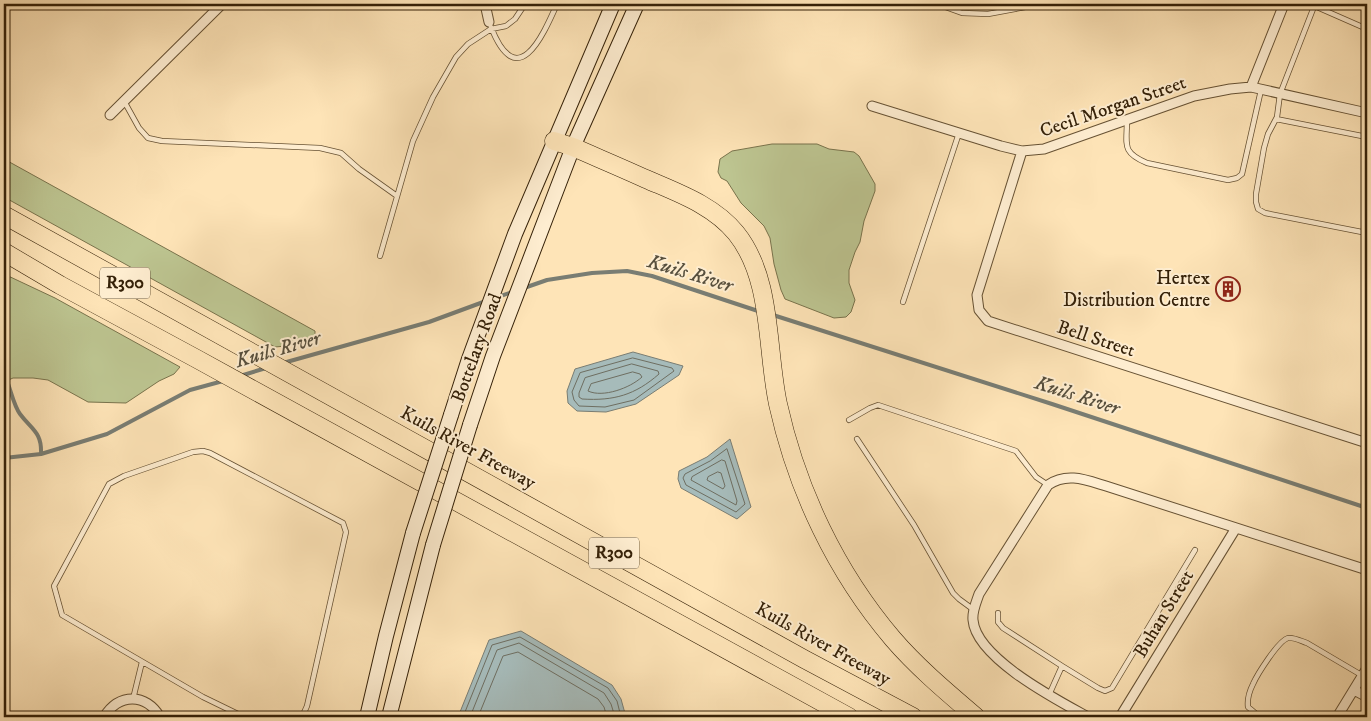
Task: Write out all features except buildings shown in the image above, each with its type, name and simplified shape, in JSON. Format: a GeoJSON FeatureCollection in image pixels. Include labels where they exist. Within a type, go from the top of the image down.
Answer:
{"type":"FeatureCollection","features":[{"type":"Feature","properties":{"kind":"highway"},"geometry":{"type":"LineString","coordinates":[[554,141],[573,147],[696,201],[714,213],[746,246],[753,259],[763,293],[778,404],[797,472],[811,507],[838,561],[864,601],[893,640],[934,681],[976,717]]}},
{"type":"Feature","properties":{"kind":"highway","name":"Kuils River Freeway"},"geometry":{"type":"LineString","coordinates":[[4,215],[804,659],[913,717]]}},
{"type":"Feature","properties":{"kind":"highway","name":"R300"},"geometry":{"type":"LineString","coordinates":[[4,252],[267,399],[849,717]]}},
{"type":"Feature","properties":{"kind":"highway"},"geometry":{"type":"LineString","coordinates":[[4,265],[20,273],[60,285]]}},
{"type":"Feature","properties":{"kind":"main road","name":"Bottelary Road"},"geometry":{"type":"LineString","coordinates":[[367,717],[386,636],[414,533],[469,359],[515,234],[614,4]]}},
{"type":"Feature","properties":{"kind":"main road","name":"Bottelary Road"},"geometry":{"type":"LineString","coordinates":[[389,717],[433,545],[493,356],[573,147],[637,4]]}},
{"type":"Feature","properties":{"kind":"street"},"geometry":{"type":"LineString","coordinates":[[110,115],[220,4]]}},
{"type":"Feature","properties":{"kind":"street"},"geometry":{"type":"LineString","coordinates":[[485,4],[490,26]]}},
{"type":"Feature","properties":{"kind":"street"},"geometry":{"type":"LineString","coordinates":[[1251,87],[1284,4]]}},
{"type":"Feature","properties":{"kind":"street","name":"Cecil Morgan Street"},"geometry":{"type":"LineString","coordinates":[[872,106],[1012,150],[1022,151],[1044,149],[1194,96],[1230,89],[1251,87],[1367,113]]}},
{"type":"Feature","properties":{"kind":"street","name":"Bell Street"},"geometry":{"type":"LineString","coordinates":[[1022,151],[976,295],[979,310],[988,321],[1367,443]]}},
{"type":"Feature","properties":{"kind":"street"},"geometry":{"type":"LineString","coordinates":[[1088,717],[1025,681],[1008,668],[985,645],[973,621],[979,594],[1048,485],[1057,479],[1080,479],[1367,570]]}},
{"type":"Feature","properties":{"kind":"street","name":"Buhan Street"},"geometry":{"type":"LineString","coordinates":[[1120,717],[1236,528]]}},
{"type":"Feature","properties":{"kind":"street"},"geometry":{"type":"LineString","coordinates":[[1337,717],[1365,672]]}},
{"type":"Feature","properties":{"kind":"street"},"geometry":{"type":"LineString","coordinates":[[1354,690],[1367,697]]}},
{"type":"Feature","properties":{"kind":"street"},"geometry":{"type":"LineString","coordinates":[[104,717],[116,704],[124,700],[133,699],[149,704],[160,717]]}},
{"type":"Feature","properties":{"kind":"lane"},"geometry":{"type":"LineString","coordinates":[[380,256],[413,141],[433,97],[456,57],[468,44],[490,26],[506,26],[515,19],[525,4]]}},
{"type":"Feature","properties":{"kind":"lane"},"geometry":{"type":"LineString","coordinates":[[490,26],[498,43],[510,57],[518,58],[528,54],[536,47],[557,4]]}},
{"type":"Feature","properties":{"kind":"lane"},"geometry":{"type":"LineString","coordinates":[[937,4],[962,13],[988,14],[1042,4]]}},
{"type":"Feature","properties":{"kind":"lane"},"geometry":{"type":"LineString","coordinates":[[1367,29],[1313,4],[1280,94],[1276,119],[1268,134],[1264,148],[1256,194],[1258,209],[1265,213],[1367,233]]}},
{"type":"Feature","properties":{"kind":"lane"},"geometry":{"type":"LineString","coordinates":[[1128,119],[1127,148],[1136,159],[1221,179],[1236,178],[1242,174],[1261,90]]}},
{"type":"Feature","properties":{"kind":"lane"},"geometry":{"type":"LineString","coordinates":[[124,101],[139,128],[148,138],[162,141],[320,148],[341,153],[359,169],[397,196]]}},
{"type":"Feature","properties":{"kind":"lane"},"geometry":{"type":"LineString","coordinates":[[1276,119],[1367,138]]}},
{"type":"Feature","properties":{"kind":"lane"},"geometry":{"type":"LineString","coordinates":[[903,302],[959,133]]}},
{"type":"Feature","properties":{"kind":"lane"},"geometry":{"type":"LineString","coordinates":[[850,420],[878,405],[1016,451],[1036,477],[1048,485]]}},
{"type":"Feature","properties":{"kind":"lane"},"geometry":{"type":"LineString","coordinates":[[857,439],[914,524],[953,593],[974,610]]}},
{"type":"Feature","properties":{"kind":"lane"},"geometry":{"type":"LineString","coordinates":[[258,717],[238,714],[203,697],[62,615],[54,586],[109,484],[124,476],[193,452],[206,452],[340,521],[345,526],[346,532],[307,706],[302,717]]}},
{"type":"Feature","properties":{"kind":"lane"},"geometry":{"type":"LineString","coordinates":[[998,614],[998,622],[1003,628],[1105,691],[1112,688],[1195,550]]}},
{"type":"Feature","properties":{"kind":"lane"},"geometry":{"type":"LineString","coordinates":[[1260,717],[1248,707],[1247,700],[1252,685],[1280,642],[1288,638],[1298,639],[1365,672]]}},
{"type":"Feature","properties":{"kind":"lane"},"geometry":{"type":"LineString","coordinates":[[133,699],[142,662]]}},
{"type":"Feature","properties":{"kind":"lane"},"geometry":{"type":"LineString","coordinates":[[1049,695],[1062,666]]}},
{"type":"Feature","properties":{"kind":"green space"},"geometry":{"type":"Polygon","coordinates":[[[772,144],[817,144],[829,149],[854,152],[859,156],[875,184],[875,191],[864,221],[860,242],[849,270],[849,283],[855,300],[851,312],[846,317],[834,318],[785,299],[774,264],[770,238],[764,226],[741,203],[727,181],[721,178],[718,172],[720,159],[732,151],[772,144]]]}},
{"type":"Feature","properties":{"kind":"green space"},"geometry":{"type":"Polygon","coordinates":[[[4,159],[315,331],[315,335],[307,341],[299,340],[286,346],[275,347],[4,197],[4,159]]]}},
{"type":"Feature","properties":{"kind":"green space"},"geometry":{"type":"Polygon","coordinates":[[[4,274],[55,298],[180,367],[174,374],[159,381],[126,403],[88,402],[48,380],[13,378],[4,382],[4,274]]]}},
{"type":"Feature","properties":{"kind":"water"},"geometry":{"type":"Polygon","coordinates":[[[633,352],[683,366],[679,375],[636,404],[606,412],[577,411],[568,403],[567,391],[575,369],[633,352]]]}},
{"type":"Feature","properties":{"kind":"water"},"geometry":{"type":"Polygon","coordinates":[[[730,439],[751,507],[737,519],[681,488],[678,479],[679,471],[707,457],[730,439]]]}},
{"type":"Feature","properties":{"kind":"water"},"geometry":{"type":"Polygon","coordinates":[[[521,631],[612,685],[621,699],[626,717],[458,717],[489,640],[521,631]]]}},
{"type":"Feature","properties":{"kind":"waterway","name":"Kuils River"},"geometry":{"type":"LineString","coordinates":[[524,288],[547,280],[592,273],[627,271],[652,276],[761,312]]}},
{"type":"Feature","properties":{"kind":"waterway","name":"Kuils River"},"geometry":{"type":"LineString","coordinates":[[495,298],[515,291]]}},
{"type":"Feature","properties":{"kind":"waterway","name":"Kuils River"},"geometry":{"type":"LineString","coordinates":[[283,363],[429,322],[486,301]]}},
{"type":"Feature","properties":{"kind":"waterway","name":"Kuils River"},"geometry":{"type":"LineString","coordinates":[[773,315],[1052,404],[1367,508]]}},
{"type":"Feature","properties":{"kind":"waterway","name":"Kuils River"},"geometry":{"type":"LineString","coordinates":[[240,376],[266,368]]}},
{"type":"Feature","properties":{"kind":"waterway"},"geometry":{"type":"LineString","coordinates":[[7,381],[18,411],[38,436],[41,454]]}},
{"type":"Feature","properties":{"kind":"waterway","name":"Kuils River"},"geometry":{"type":"LineString","coordinates":[[4,458],[41,454],[107,434],[190,390],[223,381]]}},
{"type":"Feature","properties":{"kind":"place","name":"Hertex Distribution Centre"},"geometry":{"type":"Point","coordinates":[1228,289]}}]}
